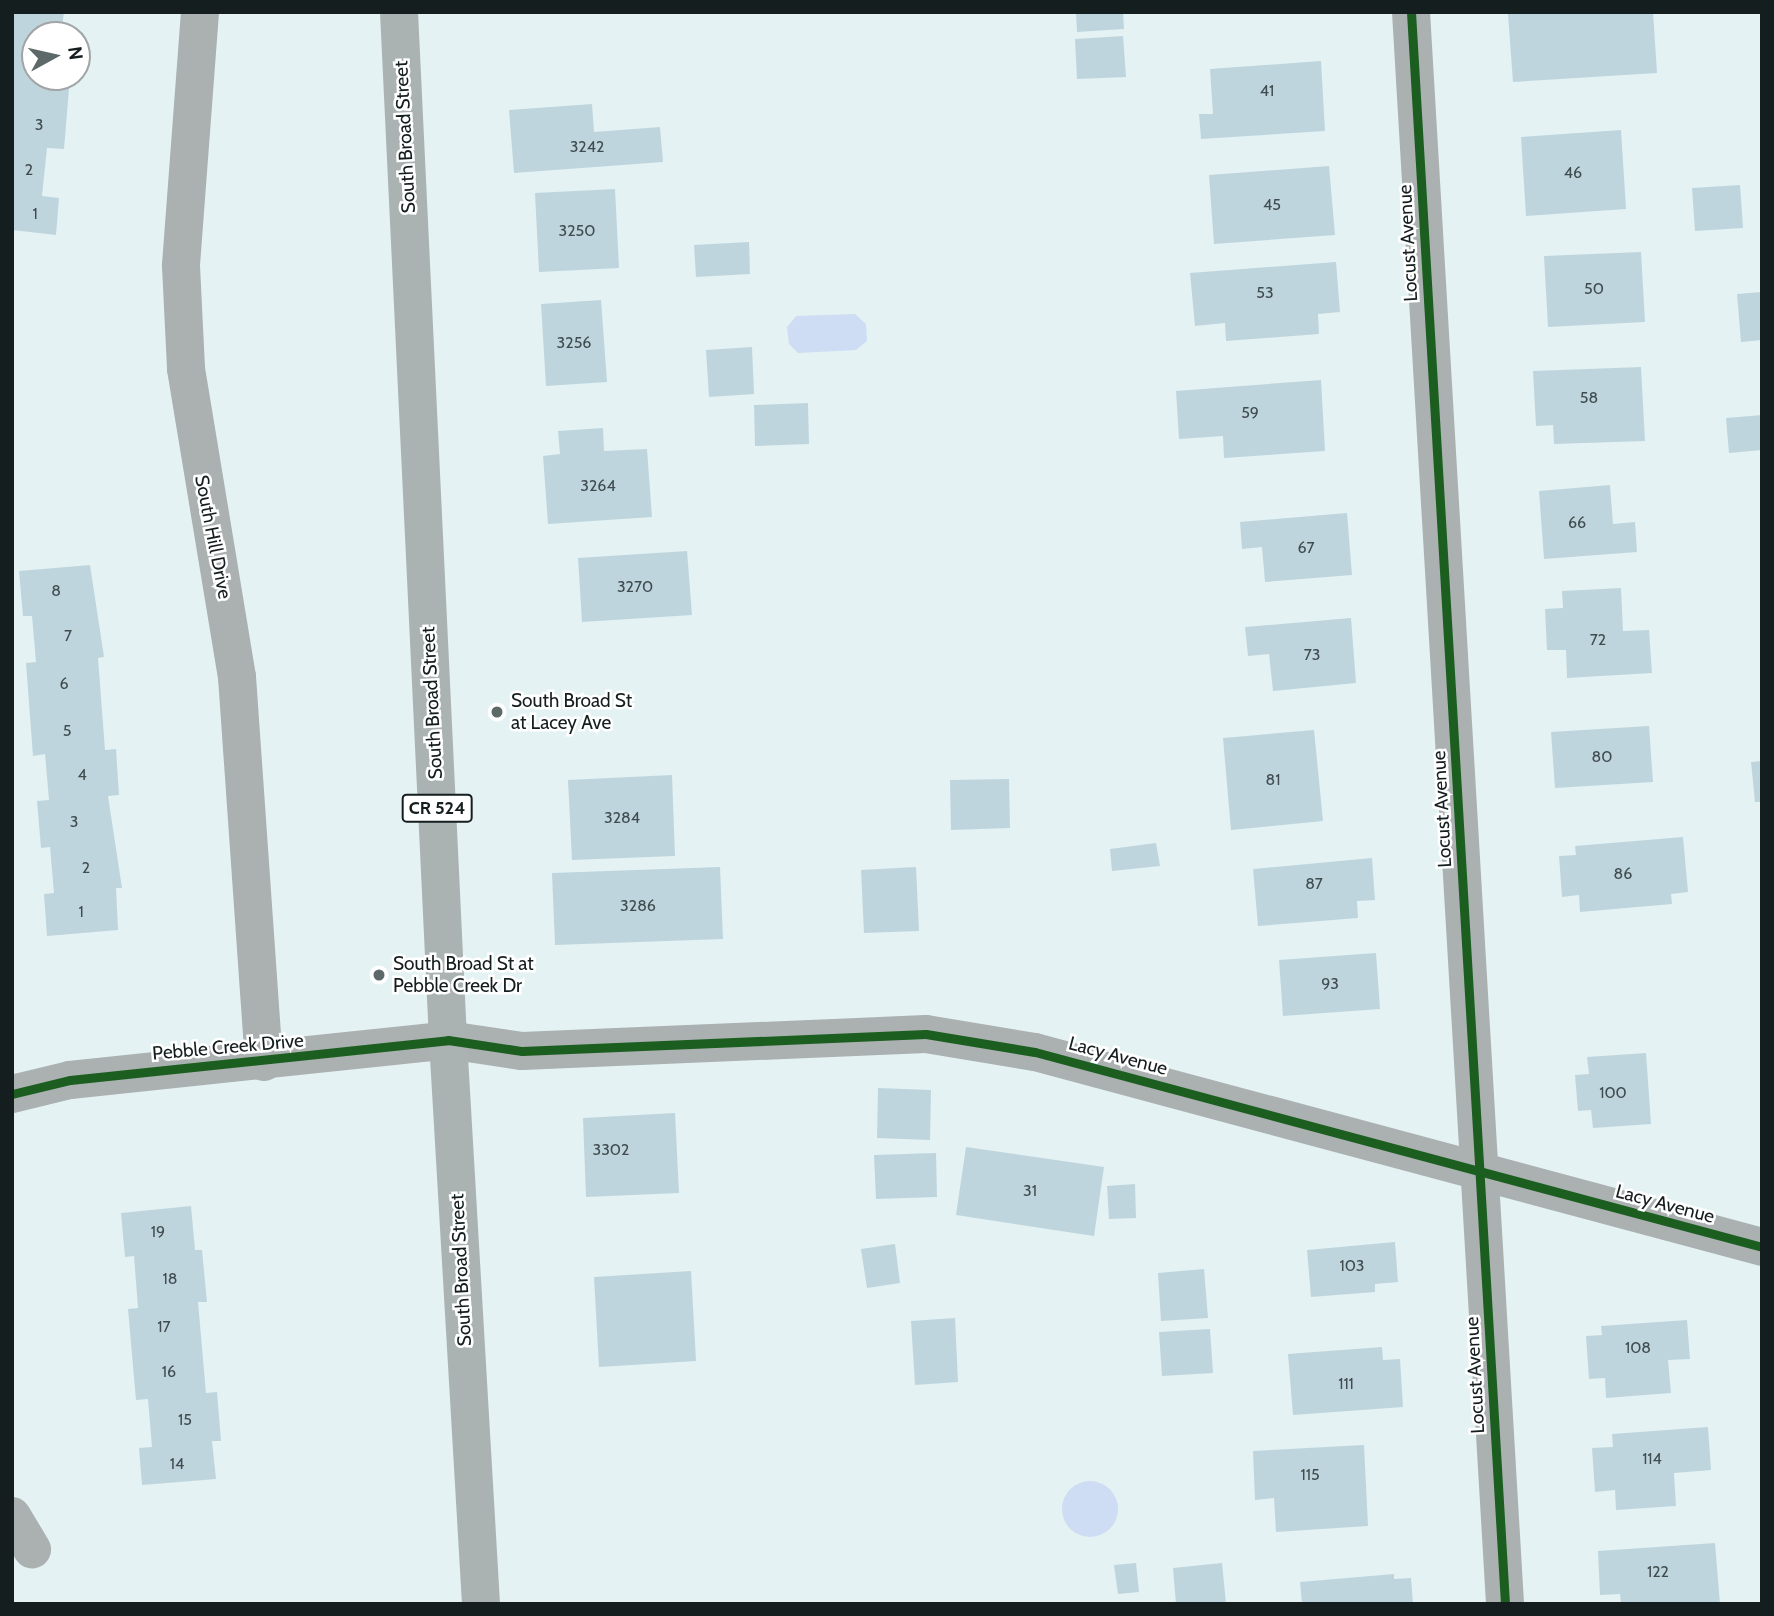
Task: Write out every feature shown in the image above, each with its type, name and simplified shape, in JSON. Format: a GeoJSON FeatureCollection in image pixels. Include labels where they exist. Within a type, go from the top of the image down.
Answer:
{"type":"FeatureCollection","features":[{"type":"Feature","properties":{"kind":"main road","name":"South Broad Street"},"geometry":{"type":"LineString","coordinates":[[399,12],[447,1040],[481,1604]]}},
{"type":"Feature","properties":{"kind":"street","name":"South Hill Drive"},"geometry":{"type":"LineString","coordinates":[[200,12],[181,266],[186,369],[237,677],[264,1062]]}},
{"type":"Feature","properties":{"kind":"street","name":"Locust Avenue"},"geometry":{"type":"LineString","coordinates":[[1411,12],[1482,1172],[1505,1604]]}},
{"type":"Feature","properties":{"kind":"street","name":"Lacy Avenue"},"geometry":{"type":"LineString","coordinates":[[447,1040],[522,1051],[926,1034],[1035,1052],[1762,1247]]}},
{"type":"Feature","properties":{"kind":"street","name":"Pebble Creek Drive"},"geometry":{"type":"LineString","coordinates":[[12,1094],[70,1080],[264,1062],[447,1040]]}},
{"type":"Feature","properties":{"kind":"street"},"geometry":{"type":"LineString","coordinates":[[12,1516],[32,1549]]}},
{"type":"Feature","properties":{"kind":"water"},"geometry":{"type":"Polygon","coordinates":[[[855,314],[866,324],[867,341],[856,350],[798,353],[789,344],[787,327],[796,316],[855,314]]]}},
{"type":"Feature","properties":{"kind":"water"},"geometry":{"type":"Polygon","coordinates":[[[1090,1481],[1101,1483],[1110,1489],[1116,1498],[1116,1520],[1110,1529],[1101,1535],[1090,1537],[1079,1535],[1070,1529],[1064,1520],[1062,1509],[1064,1498],[1070,1489],[1079,1483],[1090,1481]]]}},
{"type":"Feature","properties":{"kind":"building"},"geometry":{"type":"Polygon","coordinates":[[[12,12],[64,12],[63,21],[21,21],[21,91],[69,91],[64,149],[47,148],[42,196],[59,198],[56,235],[12,230],[12,12]]]}},
{"type":"Feature","properties":{"kind":"building"},"geometry":{"type":"Polygon","coordinates":[[[1076,12],[1123,12],[1124,29],[1077,32],[1076,12]]]}},
{"type":"Feature","properties":{"kind":"building"},"geometry":{"type":"Polygon","coordinates":[[[1653,12],[1657,73],[1513,82],[1508,14],[1653,12]]]}},
{"type":"Feature","properties":{"kind":"building"},"geometry":{"type":"Polygon","coordinates":[[[1123,36],[1126,77],[1077,79],[1075,39],[1123,36]]]}},
{"type":"Feature","properties":{"kind":"building"},"geometry":{"type":"Polygon","coordinates":[[[1321,61],[1325,131],[1201,139],[1199,114],[1213,114],[1210,69],[1321,61]]]}},
{"type":"Feature","properties":{"kind":"building"},"geometry":{"type":"Polygon","coordinates":[[[592,104],[594,132],[660,127],[663,162],[514,173],[509,110],[592,104]]]}},
{"type":"Feature","properties":{"kind":"building"},"geometry":{"type":"Polygon","coordinates":[[[1621,130],[1626,209],[1526,216],[1521,137],[1621,130]]]}},
{"type":"Feature","properties":{"kind":"building"},"geometry":{"type":"Polygon","coordinates":[[[1329,166],[1335,235],[1214,244],[1209,175],[1329,166]]]}},
{"type":"Feature","properties":{"kind":"building"},"geometry":{"type":"Polygon","coordinates":[[[1740,185],[1743,228],[1695,231],[1692,188],[1740,185]]]}},
{"type":"Feature","properties":{"kind":"building"},"geometry":{"type":"Polygon","coordinates":[[[615,189],[619,268],[539,272],[535,193],[615,189]]]}},
{"type":"Feature","properties":{"kind":"building"},"geometry":{"type":"Polygon","coordinates":[[[749,242],[750,274],[696,277],[694,245],[749,242]]]}},
{"type":"Feature","properties":{"kind":"building"},"geometry":{"type":"Polygon","coordinates":[[[1641,252],[1645,322],[1548,327],[1544,256],[1641,252]]]}},
{"type":"Feature","properties":{"kind":"building"},"geometry":{"type":"Polygon","coordinates":[[[1336,262],[1340,312],[1318,314],[1319,334],[1226,341],[1225,323],[1195,326],[1190,273],[1336,262]]]}},
{"type":"Feature","properties":{"kind":"building"},"geometry":{"type":"Polygon","coordinates":[[[1762,292],[1762,340],[1741,342],[1737,294],[1762,292]]]}},
{"type":"Feature","properties":{"kind":"building"},"geometry":{"type":"Polygon","coordinates":[[[601,300],[607,382],[546,386],[541,304],[601,300]]]}},
{"type":"Feature","properties":{"kind":"building"},"geometry":{"type":"Polygon","coordinates":[[[752,347],[754,394],[709,397],[706,350],[752,347]]]}},
{"type":"Feature","properties":{"kind":"building"},"geometry":{"type":"Polygon","coordinates":[[[1641,367],[1645,441],[1554,444],[1553,425],[1536,426],[1533,371],[1641,367]]]}},
{"type":"Feature","properties":{"kind":"building"},"geometry":{"type":"Polygon","coordinates":[[[1321,380],[1325,451],[1224,458],[1223,436],[1179,439],[1176,391],[1321,380]]]}},
{"type":"Feature","properties":{"kind":"building"},"geometry":{"type":"Polygon","coordinates":[[[808,403],[809,444],[755,446],[754,405],[808,403]]]}},
{"type":"Feature","properties":{"kind":"building"},"geometry":{"type":"Polygon","coordinates":[[[1762,415],[1762,450],[1729,453],[1726,418],[1762,415]]]}},
{"type":"Feature","properties":{"kind":"building"},"geometry":{"type":"Polygon","coordinates":[[[603,428],[604,451],[647,449],[652,517],[548,524],[543,456],[560,454],[558,431],[603,428]]]}},
{"type":"Feature","properties":{"kind":"building"},"geometry":{"type":"Polygon","coordinates":[[[1610,485],[1613,524],[1635,522],[1637,552],[1544,559],[1539,491],[1610,485]]]}},
{"type":"Feature","properties":{"kind":"building"},"geometry":{"type":"Polygon","coordinates":[[[1347,513],[1352,575],[1265,582],[1262,547],[1242,549],[1240,522],[1347,513]]]}},
{"type":"Feature","properties":{"kind":"building"},"geometry":{"type":"Polygon","coordinates":[[[687,551],[692,615],[582,622],[578,558],[687,551]]]}},
{"type":"Feature","properties":{"kind":"building"},"geometry":{"type":"Polygon","coordinates":[[[90,565],[104,657],[98,658],[105,750],[116,749],[119,795],[108,796],[122,888],[116,888],[118,930],[47,936],[44,894],[54,893],[50,847],[41,848],[37,801],[49,800],[45,754],[33,756],[26,663],[36,662],[32,616],[23,616],[19,571],[90,565]]]}},
{"type":"Feature","properties":{"kind":"building"},"geometry":{"type":"Polygon","coordinates":[[[1621,588],[1623,631],[1649,630],[1652,673],[1567,678],[1566,650],[1547,650],[1545,609],[1563,608],[1562,591],[1621,588]]]}},
{"type":"Feature","properties":{"kind":"building"},"geometry":{"type":"Polygon","coordinates":[[[1351,618],[1356,683],[1273,691],[1269,654],[1248,656],[1245,627],[1351,618]]]}},
{"type":"Feature","properties":{"kind":"building"},"geometry":{"type":"Polygon","coordinates":[[[1649,726],[1653,782],[1555,788],[1551,732],[1649,726]]]}},
{"type":"Feature","properties":{"kind":"building"},"geometry":{"type":"Polygon","coordinates":[[[1314,730],[1323,821],[1231,830],[1223,738],[1314,730]]]}},
{"type":"Feature","properties":{"kind":"building"},"geometry":{"type":"Polygon","coordinates":[[[1762,761],[1762,802],[1755,802],[1751,762],[1762,761]]]}},
{"type":"Feature","properties":{"kind":"building"},"geometry":{"type":"Polygon","coordinates":[[[672,775],[675,856],[572,860],[568,780],[672,775]]]}},
{"type":"Feature","properties":{"kind":"building"},"geometry":{"type":"Polygon","coordinates":[[[1009,779],[1010,828],[951,830],[950,780],[1009,779]]]}},
{"type":"Feature","properties":{"kind":"building"},"geometry":{"type":"Polygon","coordinates":[[[1683,837],[1688,892],[1671,894],[1672,904],[1580,912],[1579,895],[1562,897],[1559,856],[1576,855],[1575,846],[1683,837]]]}},
{"type":"Feature","properties":{"kind":"building"},"geometry":{"type":"Polygon","coordinates":[[[1156,843],[1160,866],[1112,871],[1110,849],[1156,843]]]}},
{"type":"Feature","properties":{"kind":"building"},"geometry":{"type":"Polygon","coordinates":[[[1372,858],[1375,900],[1357,901],[1358,918],[1258,926],[1253,869],[1372,858]]]}},
{"type":"Feature","properties":{"kind":"building"},"geometry":{"type":"Polygon","coordinates":[[[720,867],[723,939],[555,945],[552,873],[720,867]]]}},
{"type":"Feature","properties":{"kind":"building"},"geometry":{"type":"Polygon","coordinates":[[[916,867],[919,931],[864,933],[861,870],[916,867]]]}},
{"type":"Feature","properties":{"kind":"building"},"geometry":{"type":"Polygon","coordinates":[[[1376,953],[1380,1009],[1283,1016],[1279,960],[1376,953]]]}},
{"type":"Feature","properties":{"kind":"building"},"geometry":{"type":"Polygon","coordinates":[[[1646,1053],[1651,1124],[1593,1128],[1591,1110],[1578,1111],[1575,1075],[1589,1074],[1587,1057],[1646,1053]]]}},
{"type":"Feature","properties":{"kind":"building"},"geometry":{"type":"Polygon","coordinates":[[[878,1088],[931,1090],[930,1140],[877,1138],[878,1088]]]}},
{"type":"Feature","properties":{"kind":"building"},"geometry":{"type":"Polygon","coordinates":[[[675,1113],[679,1193],[586,1197],[583,1118],[675,1113]]]}},
{"type":"Feature","properties":{"kind":"building"},"geometry":{"type":"Polygon","coordinates":[[[966,1147],[1104,1167],[1094,1236],[956,1215],[966,1147]]]}},
{"type":"Feature","properties":{"kind":"building"},"geometry":{"type":"Polygon","coordinates":[[[936,1153],[937,1197],[876,1199],[874,1155],[936,1153]]]}},
{"type":"Feature","properties":{"kind":"building"},"geometry":{"type":"Polygon","coordinates":[[[1135,1184],[1136,1218],[1109,1219],[1107,1186],[1135,1184]]]}},
{"type":"Feature","properties":{"kind":"building"},"geometry":{"type":"Polygon","coordinates":[[[191,1206],[195,1250],[202,1250],[207,1302],[198,1302],[206,1393],[217,1392],[221,1441],[212,1441],[216,1479],[142,1485],[139,1448],[152,1447],[148,1399],[136,1400],[128,1309],[138,1308],[134,1256],[125,1257],[121,1213],[191,1206]]]}},
{"type":"Feature","properties":{"kind":"building"},"geometry":{"type":"Polygon","coordinates":[[[1395,1242],[1398,1282],[1375,1284],[1375,1292],[1311,1297],[1307,1250],[1395,1242]]]}},
{"type":"Feature","properties":{"kind":"building"},"geometry":{"type":"Polygon","coordinates":[[[895,1244],[900,1283],[867,1288],[861,1249],[895,1244]]]}},
{"type":"Feature","properties":{"kind":"building"},"geometry":{"type":"Polygon","coordinates":[[[1204,1269],[1208,1318],[1161,1321],[1158,1273],[1204,1269]]]}},
{"type":"Feature","properties":{"kind":"building"},"geometry":{"type":"Polygon","coordinates":[[[691,1271],[696,1361],[599,1367],[594,1277],[691,1271]]]}},
{"type":"Feature","properties":{"kind":"building"},"geometry":{"type":"Polygon","coordinates":[[[955,1318],[958,1382],[915,1385],[911,1321],[955,1318]]]}},
{"type":"Feature","properties":{"kind":"building"},"geometry":{"type":"Polygon","coordinates":[[[1687,1320],[1690,1359],[1668,1360],[1671,1393],[1606,1398],[1605,1378],[1589,1379],[1586,1336],[1602,1335],[1601,1326],[1687,1320]]]}},
{"type":"Feature","properties":{"kind":"building"},"geometry":{"type":"Polygon","coordinates":[[[1210,1329],[1213,1373],[1162,1376],[1159,1332],[1210,1329]]]}},
{"type":"Feature","properties":{"kind":"building"},"geometry":{"type":"Polygon","coordinates":[[[1382,1347],[1383,1360],[1400,1359],[1403,1407],[1293,1415],[1288,1354],[1382,1347]]]}},
{"type":"Feature","properties":{"kind":"building"},"geometry":{"type":"Polygon","coordinates":[[[1708,1427],[1711,1470],[1674,1473],[1676,1506],[1616,1510],[1615,1490],[1595,1492],[1592,1448],[1613,1447],[1612,1434],[1708,1427]]]}},
{"type":"Feature","properties":{"kind":"building"},"geometry":{"type":"Polygon","coordinates":[[[1364,1445],[1368,1526],[1276,1532],[1274,1498],[1255,1500],[1253,1451],[1364,1445]]]}},
{"type":"Feature","properties":{"kind":"building"},"geometry":{"type":"Polygon","coordinates":[[[1715,1543],[1720,1604],[1621,1604],[1620,1594],[1600,1595],[1598,1551],[1715,1543]]]}},
{"type":"Feature","properties":{"kind":"building"},"geometry":{"type":"Polygon","coordinates":[[[1136,1563],[1139,1592],[1118,1594],[1114,1565],[1136,1563]]]}},
{"type":"Feature","properties":{"kind":"building"},"geometry":{"type":"Polygon","coordinates":[[[1222,1563],[1226,1604],[1176,1604],[1173,1568],[1222,1563]]]}},
{"type":"Feature","properties":{"kind":"building"},"geometry":{"type":"Polygon","coordinates":[[[1394,1574],[1394,1579],[1411,1578],[1413,1604],[1302,1604],[1300,1582],[1394,1574]]]}},
{"type":"Feature","properties":{"kind":"cycle path"},"geometry":{"type":"LineString","coordinates":[[1411,12],[1505,1604]]}},
{"type":"Feature","properties":{"kind":"cycle path"},"geometry":{"type":"LineString","coordinates":[[12,1094],[70,1080],[448,1040],[522,1051],[926,1034],[1035,1052],[1762,1247]]}},
{"type":"Feature","properties":{"kind":"place","name":"South Broad St at Lacey Ave"},"geometry":{"type":"Point","coordinates":[497,712]}},
{"type":"Feature","properties":{"kind":"place","name":"South Broad St at Pebble Creek Dr"},"geometry":{"type":"Point","coordinates":[379,975]}}]}
